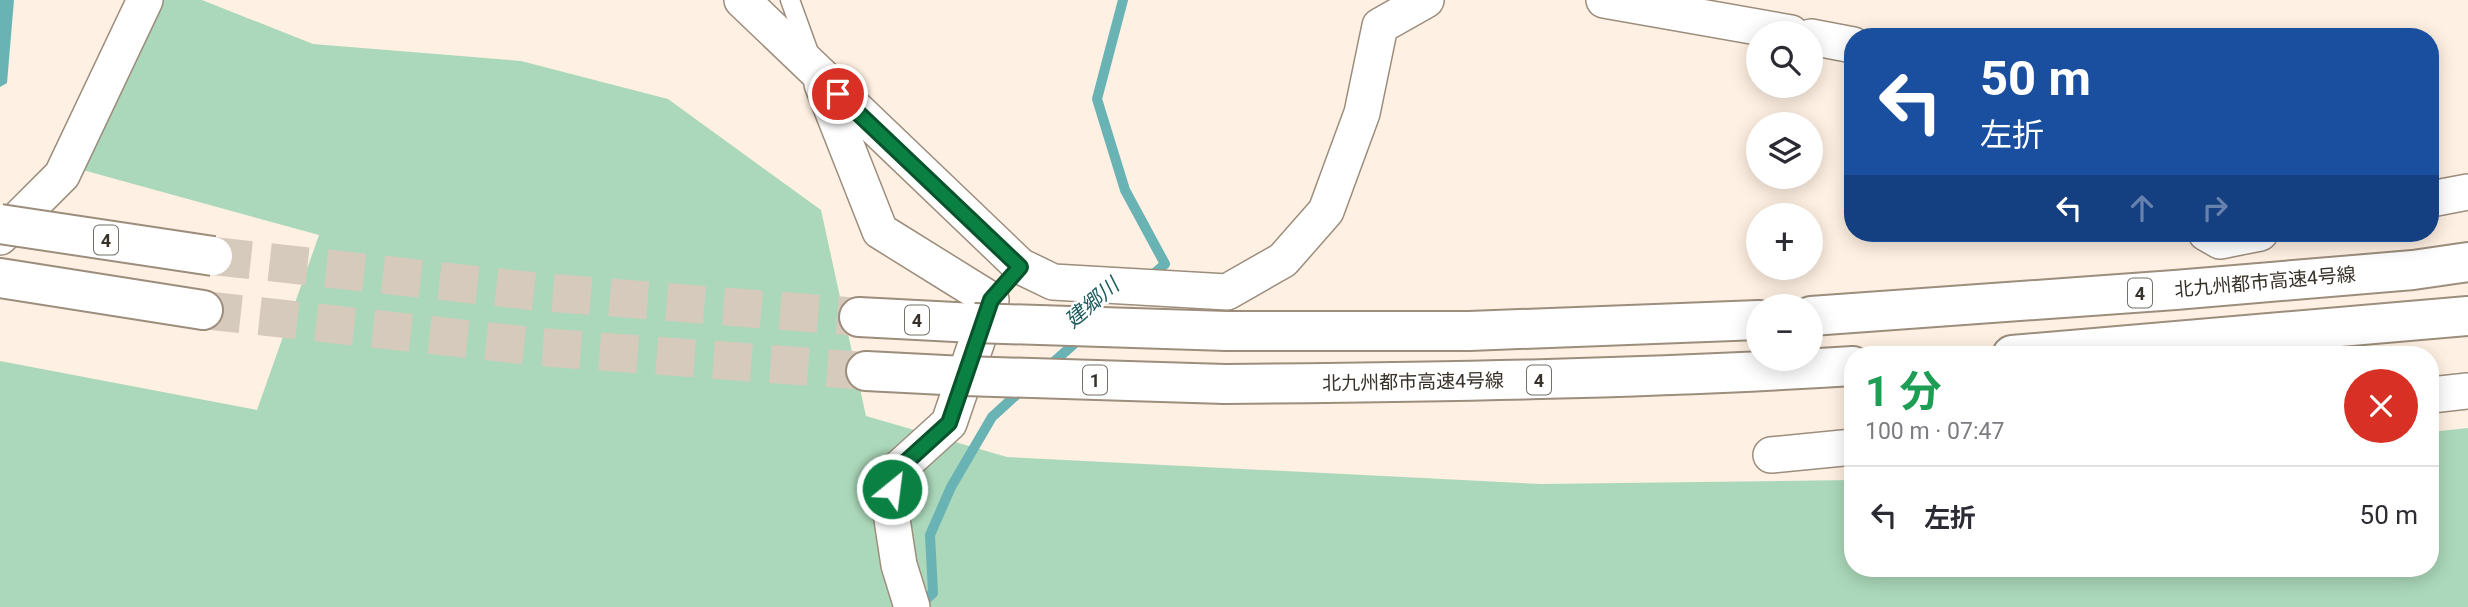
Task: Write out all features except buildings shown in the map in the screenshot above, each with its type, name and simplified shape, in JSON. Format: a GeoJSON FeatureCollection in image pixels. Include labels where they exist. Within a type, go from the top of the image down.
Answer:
{"type":"FeatureCollection","features":[{"type":"Feature","properties":{"kind":"highway","name":"4"},"geometry":{"type":"LineString","coordinates":[[0,224],[213,256]]}},
{"type":"Feature","properties":{"kind":"highway","name":"北九州都市高速4号線"},"geometry":{"type":"LineString","coordinates":[[1823,315],[2175,290],[2413,270],[2468,262]]}},
{"type":"Feature","properties":{"kind":"highway"},"geometry":{"type":"LineString","coordinates":[[0,278],[203,310]]}},
{"type":"Feature","properties":{"kind":"highway","name":"4"},"geometry":{"type":"LineString","coordinates":[[859,317],[983,311],[1227,331],[1469,331],[1746,320]]}},
{"type":"Feature","properties":{"kind":"highway"},"geometry":{"type":"LineString","coordinates":[[2123,346],[2468,316]]}},
{"type":"Feature","properties":{"kind":"highway","name":"北九州都市高速4号線"},"geometry":{"type":"LineString","coordinates":[[1225,384],[1462,382],[1724,374],[1844,367]]}},
{"type":"Feature","properties":{"kind":"highway","name":"1"},"geometry":{"type":"LineString","coordinates":[[866,371],[1225,384]]}},
{"type":"Feature","properties":{"kind":"street"},"geometry":{"type":"LineString","coordinates":[[0,237],[62,175],[145,0]]}},
{"type":"Feature","properties":{"kind":"street"},"geometry":{"type":"LineString","coordinates":[[742,0],[1020,267],[1053,282],[1227,292],[1283,260],[1326,211],[1362,113],[1380,26],[1426,0]]}},
{"type":"Feature","properties":{"kind":"street"},"geometry":{"type":"LineString","coordinates":[[1621,1],[1746,25]]}},
{"type":"Feature","properties":{"kind":"street"},"geometry":{"type":"LineString","coordinates":[[1823,39],[1844,43]]}},
{"type":"Feature","properties":{"kind":"street"},"geometry":{"type":"LineString","coordinates":[[818,75],[880,231],[983,311]]}},
{"type":"Feature","properties":{"kind":"street"},"geometry":{"type":"LineString","coordinates":[[2439,197],[2468,192]]}},
{"type":"Feature","properties":{"kind":"street"},"geometry":{"type":"LineString","coordinates":[[910,601],[899,565],[890,506],[895,472],[949,423],[983,311],[1020,267]]}},
{"type":"Feature","properties":{"kind":"street"},"geometry":{"type":"LineString","coordinates":[[2439,394],[2468,391]]}},
{"type":"Feature","properties":{"kind":"street"},"geometry":{"type":"LineString","coordinates":[[1771,454],[1844,448]]}},
{"type":"Feature","properties":{"kind":"lane"},"geometry":{"type":"LineString","coordinates":[[790,0],[818,75]]}},
{"type":"Feature","properties":{"kind":"green space"},"geometry":{"type":"Polygon","coordinates":[[[160,0],[202,0],[313,44],[521,61],[668,99],[821,210],[866,416],[1007,457],[1541,484],[1844,480],[1844,577],[2439,577],[2439,431],[2468,428],[2468,607],[0,607],[0,361],[257,410],[319,235],[79,169],[160,0]]]}},
{"type":"Feature","properties":{"kind":"water"},"geometry":{"type":"Polygon","coordinates":[[[0,0],[14,0],[7,83],[0,87],[0,0]]]}},
{"type":"Feature","properties":{"kind":"waterway","name":"建郷川"},"geometry":{"type":"LineString","coordinates":[[1123,0],[1097,99],[1125,190],[1165,264],[1148,279]]}},
{"type":"Feature","properties":{"kind":"waterway","name":"建郷川"},"geometry":{"type":"LineString","coordinates":[[1048,367],[1083,336]]}},
{"type":"Feature","properties":{"kind":"waterway","name":"建郷川"},"geometry":{"type":"LineString","coordinates":[[918,607],[933,593],[930,535],[951,487],[992,417],[1025,387]]}},
{"type":"Feature","properties":{"kind":"tunnel"},"geometry":{"type":"LineString","coordinates":[[213,256],[541,292],[859,317]]}},
{"type":"Feature","properties":{"kind":"tunnel"},"geometry":{"type":"LineString","coordinates":[[203,310],[540,347],[866,371]]}},
{"type":"Feature","properties":{"kind":"route"},"geometry":{"type":"LineString","coordinates":[[838,94],[1020,267],[991,300],[949,423],[895,472],[892,489]]}}]}
